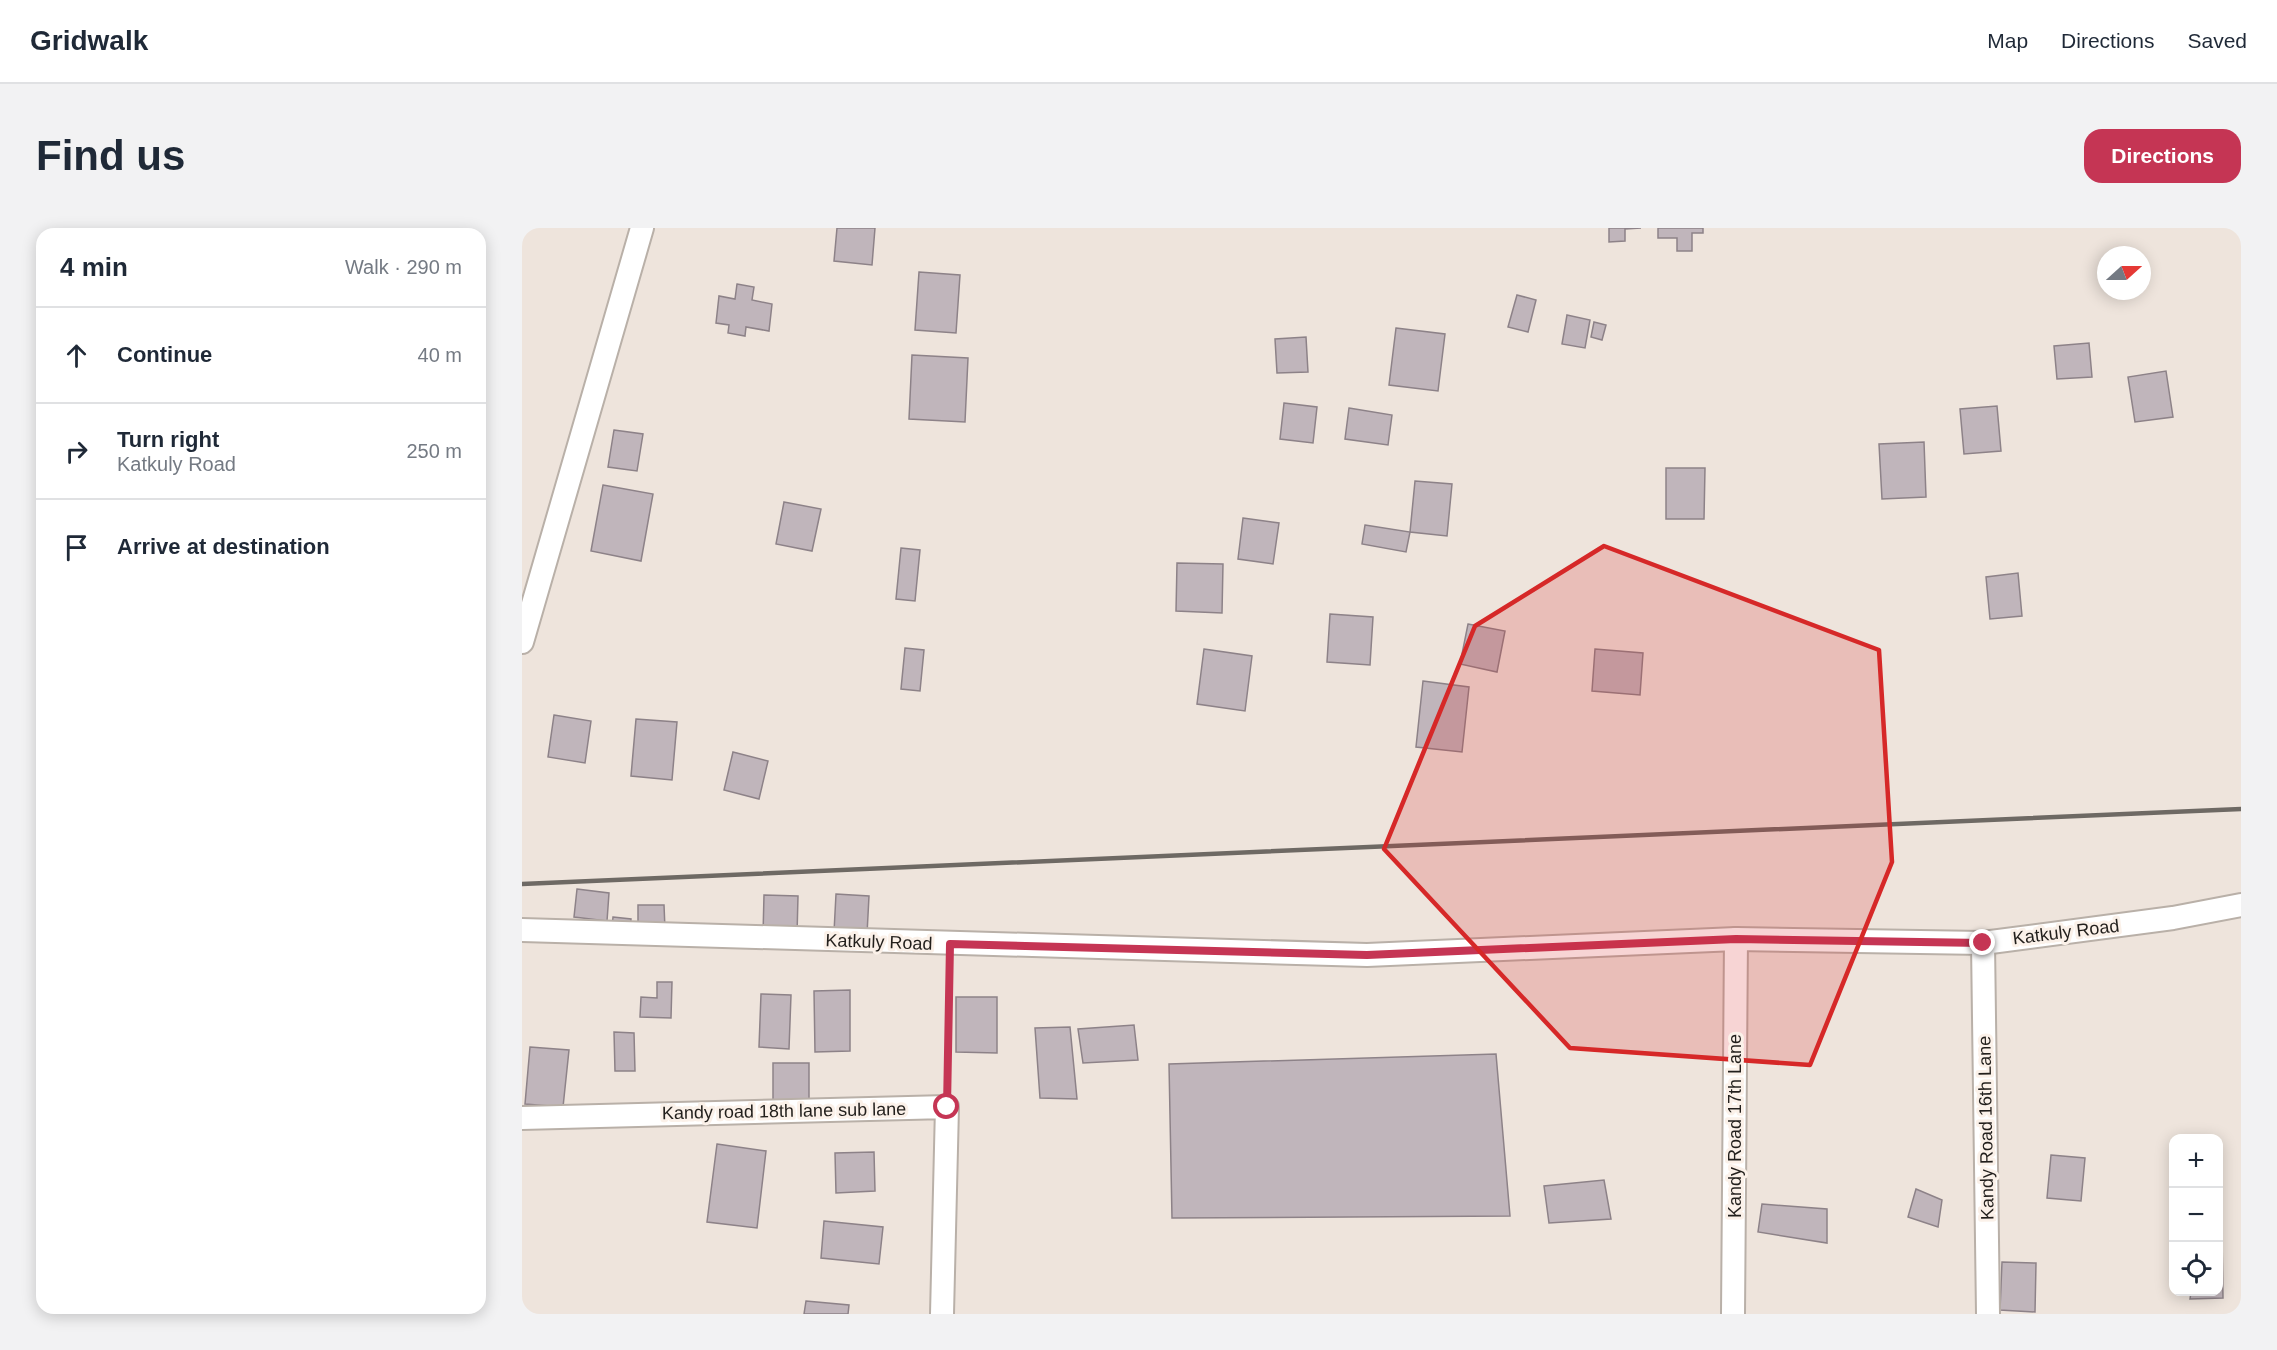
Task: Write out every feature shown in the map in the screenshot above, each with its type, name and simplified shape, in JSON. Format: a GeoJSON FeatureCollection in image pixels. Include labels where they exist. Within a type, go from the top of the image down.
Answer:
{"type":"FeatureCollection","features":[{"type":"Feature","properties":{"kind":"street"},"geometry":{"type":"LineString","coordinates":[[522,642],[642,228]]}},
{"type":"Feature","properties":{"kind":"street","name":"Katkuly Road"},"geometry":{"type":"LineString","coordinates":[[522,930],[1367,955],[1736,939],[1983,943],[2173,918],[2241,905]]}},
{"type":"Feature","properties":{"kind":"street","name":"Kandy Road 17th Lane"},"geometry":{"type":"LineString","coordinates":[[1733,1314],[1736,939]]}},
{"type":"Feature","properties":{"kind":"street","name":"Kandy Road 16th Lane"},"geometry":{"type":"LineString","coordinates":[[1983,943],[1988,1314]]}},
{"type":"Feature","properties":{"kind":"street"},"geometry":{"type":"LineString","coordinates":[[942,1314],[947,1107]]}},
{"type":"Feature","properties":{"kind":"street","name":"Kandy road 18th lane sub lane"},"geometry":{"type":"LineString","coordinates":[[522,1118],[947,1107]]}},
{"type":"Feature","properties":{"kind":"path"},"geometry":{"type":"LineString","coordinates":[[947,1107],[950,944]]}},
{"type":"Feature","properties":{"kind":"highlighted area"},"geometry":{"type":"Polygon","coordinates":[[[1604,546],[1879,650],[1892,862],[1810,1065],[1570,1048],[1384,849],[1475,626],[1604,546]]]}},
{"type":"Feature","properties":{"kind":"building"},"geometry":{"type":"Polygon","coordinates":[[[837,228],[875,228],[872,265],[834,261],[837,228]]]}},
{"type":"Feature","properties":{"kind":"building"},"geometry":{"type":"Polygon","coordinates":[[[1609,228],[1641,228],[1625,229],[1625,241],[1609,242],[1609,228]]]}},
{"type":"Feature","properties":{"kind":"building"},"geometry":{"type":"Polygon","coordinates":[[[1658,228],[1703,228],[1703,233],[1692,233],[1692,251],[1677,251],[1677,238],[1658,238],[1658,228]]]}},
{"type":"Feature","properties":{"kind":"building"},"geometry":{"type":"Polygon","coordinates":[[[919,272],[960,275],[956,333],[915,330],[919,272]]]}},
{"type":"Feature","properties":{"kind":"building"},"geometry":{"type":"Polygon","coordinates":[[[737,284],[754,287],[752,300],[772,304],[769,331],[746,327],[745,336],[728,333],[729,325],[716,323],[719,296],[735,299],[737,284]]]}},
{"type":"Feature","properties":{"kind":"building"},"geometry":{"type":"Polygon","coordinates":[[[1517,295],[1536,300],[1528,332],[1508,327],[1517,295]]]}},
{"type":"Feature","properties":{"kind":"building"},"geometry":{"type":"Polygon","coordinates":[[[1567,315],[1590,320],[1585,348],[1562,344],[1567,315]]]}},
{"type":"Feature","properties":{"kind":"building"},"geometry":{"type":"Polygon","coordinates":[[[1594,322],[1606,325],[1602,340],[1591,337],[1594,322]]]}},
{"type":"Feature","properties":{"kind":"building"},"geometry":{"type":"Polygon","coordinates":[[[1396,328],[1445,334],[1438,391],[1389,385],[1396,328]]]}},
{"type":"Feature","properties":{"kind":"building"},"geometry":{"type":"Polygon","coordinates":[[[1306,337],[1308,372],[1277,373],[1275,339],[1306,337]]]}},
{"type":"Feature","properties":{"kind":"building"},"geometry":{"type":"Polygon","coordinates":[[[2089,343],[2092,377],[2057,379],[2054,346],[2089,343]]]}},
{"type":"Feature","properties":{"kind":"building"},"geometry":{"type":"Polygon","coordinates":[[[912,355],[968,358],[965,422],[909,419],[912,355]]]}},
{"type":"Feature","properties":{"kind":"building"},"geometry":{"type":"Polygon","coordinates":[[[2166,371],[2173,417],[2135,422],[2128,377],[2166,371]]]}},
{"type":"Feature","properties":{"kind":"building"},"geometry":{"type":"Polygon","coordinates":[[[1284,403],[1317,407],[1313,443],[1280,439],[1284,403]]]}},
{"type":"Feature","properties":{"kind":"building"},"geometry":{"type":"Polygon","coordinates":[[[1997,406],[2001,451],[1964,454],[1960,409],[1997,406]]]}},
{"type":"Feature","properties":{"kind":"building"},"geometry":{"type":"Polygon","coordinates":[[[1349,408],[1392,415],[1388,445],[1345,439],[1349,408]]]}},
{"type":"Feature","properties":{"kind":"building"},"geometry":{"type":"Polygon","coordinates":[[[614,430],[643,434],[637,471],[608,467],[614,430]]]}},
{"type":"Feature","properties":{"kind":"building"},"geometry":{"type":"Polygon","coordinates":[[[1924,442],[1926,497],[1882,499],[1879,444],[1924,442]]]}},
{"type":"Feature","properties":{"kind":"building"},"geometry":{"type":"Polygon","coordinates":[[[1666,468],[1705,468],[1704,519],[1666,519],[1666,468]]]}},
{"type":"Feature","properties":{"kind":"building"},"geometry":{"type":"Polygon","coordinates":[[[1415,481],[1452,484],[1447,536],[1410,532],[1415,481]]]}},
{"type":"Feature","properties":{"kind":"building"},"geometry":{"type":"Polygon","coordinates":[[[603,485],[653,494],[641,561],[591,551],[603,485]]]}},
{"type":"Feature","properties":{"kind":"building"},"geometry":{"type":"Polygon","coordinates":[[[784,502],[821,509],[812,551],[776,544],[784,502]]]}},
{"type":"Feature","properties":{"kind":"building"},"geometry":{"type":"Polygon","coordinates":[[[1243,518],[1279,523],[1273,564],[1238,559],[1243,518]]]}},
{"type":"Feature","properties":{"kind":"building"},"geometry":{"type":"Polygon","coordinates":[[[1365,525],[1410,532],[1406,552],[1362,544],[1365,525]]]}},
{"type":"Feature","properties":{"kind":"building"},"geometry":{"type":"Polygon","coordinates":[[[901,548],[920,550],[915,601],[896,599],[901,548]]]}},
{"type":"Feature","properties":{"kind":"building"},"geometry":{"type":"Polygon","coordinates":[[[1177,563],[1223,564],[1222,613],[1176,611],[1177,563]]]}},
{"type":"Feature","properties":{"kind":"building"},"geometry":{"type":"Polygon","coordinates":[[[2018,573],[2022,616],[1990,619],[1986,577],[2018,573]]]}},
{"type":"Feature","properties":{"kind":"building"},"geometry":{"type":"Polygon","coordinates":[[[1330,614],[1373,617],[1370,665],[1327,662],[1330,614]]]}},
{"type":"Feature","properties":{"kind":"building"},"geometry":{"type":"Polygon","coordinates":[[[1468,624],[1505,631],[1497,672],[1460,664],[1468,624]]]}},
{"type":"Feature","properties":{"kind":"building"},"geometry":{"type":"Polygon","coordinates":[[[905,648],[924,650],[920,691],[901,689],[905,648]]]}},
{"type":"Feature","properties":{"kind":"building"},"geometry":{"type":"Polygon","coordinates":[[[1204,649],[1252,656],[1245,711],[1197,704],[1204,649]]]}},
{"type":"Feature","properties":{"kind":"building"},"geometry":{"type":"Polygon","coordinates":[[[1595,649],[1643,653],[1640,695],[1592,691],[1595,649]]]}},
{"type":"Feature","properties":{"kind":"building"},"geometry":{"type":"Polygon","coordinates":[[[1423,681],[1469,687],[1462,752],[1416,747],[1423,681]]]}},
{"type":"Feature","properties":{"kind":"building"},"geometry":{"type":"Polygon","coordinates":[[[554,715],[591,721],[585,763],[548,757],[554,715]]]}},
{"type":"Feature","properties":{"kind":"building"},"geometry":{"type":"Polygon","coordinates":[[[636,719],[677,722],[672,780],[631,776],[636,719]]]}},
{"type":"Feature","properties":{"kind":"building"},"geometry":{"type":"Polygon","coordinates":[[[733,752],[768,761],[759,799],[724,790],[733,752]]]}},
{"type":"Feature","properties":{"kind":"building"},"geometry":{"type":"Polygon","coordinates":[[[577,889],[609,893],[607,921],[574,917],[577,889]]]}},
{"type":"Feature","properties":{"kind":"building"},"geometry":{"type":"Polygon","coordinates":[[[836,894],[869,896],[867,934],[834,932],[836,894]]]}},
{"type":"Feature","properties":{"kind":"building"},"geometry":{"type":"Polygon","coordinates":[[[764,895],[798,896],[797,935],[763,935],[764,895]]]}},
{"type":"Feature","properties":{"kind":"building"},"geometry":{"type":"Polygon","coordinates":[[[638,905],[664,905],[665,929],[638,930],[638,905]]]}},
{"type":"Feature","properties":{"kind":"building"},"geometry":{"type":"Polygon","coordinates":[[[613,917],[631,919],[630,931],[612,928],[613,917]]]}},
{"type":"Feature","properties":{"kind":"building"},"geometry":{"type":"Polygon","coordinates":[[[657,982],[672,982],[671,1018],[640,1017],[641,997],[657,998],[657,982]]]}},
{"type":"Feature","properties":{"kind":"building"},"geometry":{"type":"Polygon","coordinates":[[[850,990],[850,1051],[815,1052],[814,991],[850,990]]]}},
{"type":"Feature","properties":{"kind":"building"},"geometry":{"type":"Polygon","coordinates":[[[761,994],[791,995],[789,1049],[759,1047],[761,994]]]}},
{"type":"Feature","properties":{"kind":"building"},"geometry":{"type":"Polygon","coordinates":[[[956,997],[997,997],[997,1053],[956,1052],[956,997]]]}},
{"type":"Feature","properties":{"kind":"building"},"geometry":{"type":"Polygon","coordinates":[[[1134,1025],[1138,1060],[1083,1063],[1078,1029],[1134,1025]]]}},
{"type":"Feature","properties":{"kind":"building"},"geometry":{"type":"Polygon","coordinates":[[[1070,1027],[1077,1099],[1040,1098],[1035,1028],[1070,1027]]]}},
{"type":"Feature","properties":{"kind":"building"},"geometry":{"type":"Polygon","coordinates":[[[614,1032],[634,1033],[635,1071],[615,1071],[614,1032]]]}},
{"type":"Feature","properties":{"kind":"building"},"geometry":{"type":"Polygon","coordinates":[[[530,1047],[569,1050],[563,1107],[525,1104],[530,1047]]]}},
{"type":"Feature","properties":{"kind":"building"},"geometry":{"type":"Polygon","coordinates":[[[1496,1054],[1510,1216],[1172,1218],[1169,1064],[1496,1054]]]}},
{"type":"Feature","properties":{"kind":"building"},"geometry":{"type":"Polygon","coordinates":[[[773,1063],[809,1063],[809,1103],[773,1103],[773,1063]]]}},
{"type":"Feature","properties":{"kind":"building"},"geometry":{"type":"Polygon","coordinates":[[[717,1144],[766,1151],[757,1228],[707,1222],[717,1144]]]}},
{"type":"Feature","properties":{"kind":"building"},"geometry":{"type":"Polygon","coordinates":[[[874,1152],[875,1191],[836,1193],[835,1153],[874,1152]]]}},
{"type":"Feature","properties":{"kind":"building"},"geometry":{"type":"Polygon","coordinates":[[[2051,1155],[2085,1158],[2081,1201],[2047,1198],[2051,1155]]]}},
{"type":"Feature","properties":{"kind":"building"},"geometry":{"type":"Polygon","coordinates":[[[1604,1180],[1611,1219],[1549,1223],[1544,1186],[1604,1180]]]}},
{"type":"Feature","properties":{"kind":"building"},"geometry":{"type":"Polygon","coordinates":[[[1916,1189],[1942,1200],[1938,1227],[1908,1217],[1916,1189]]]}},
{"type":"Feature","properties":{"kind":"building"},"geometry":{"type":"Polygon","coordinates":[[[1762,1204],[1827,1209],[1827,1243],[1758,1232],[1762,1204]]]}},
{"type":"Feature","properties":{"kind":"building"},"geometry":{"type":"Polygon","coordinates":[[[824,1221],[883,1227],[879,1264],[821,1258],[824,1221]]]}},
{"type":"Feature","properties":{"kind":"building"},"geometry":{"type":"Polygon","coordinates":[[[2002,1262],[2036,1263],[2035,1312],[2000,1310],[2002,1262]]]}},
{"type":"Feature","properties":{"kind":"building"},"geometry":{"type":"Polygon","coordinates":[[[2190,1296],[2223,1296],[2223,1298],[2190,1299],[2190,1296]]]}},
{"type":"Feature","properties":{"kind":"building"},"geometry":{"type":"Polygon","coordinates":[[[806,1301],[849,1305],[848,1314],[804,1314],[806,1301]]]}},
{"type":"Feature","properties":{"kind":"railway"},"geometry":{"type":"LineString","coordinates":[[522,884],[2241,809]]}},
{"type":"Feature","properties":{"kind":"route"},"geometry":{"type":"LineString","coordinates":[[947,1107],[950,944],[1367,955],[1736,939],[1983,943]]}}]}
